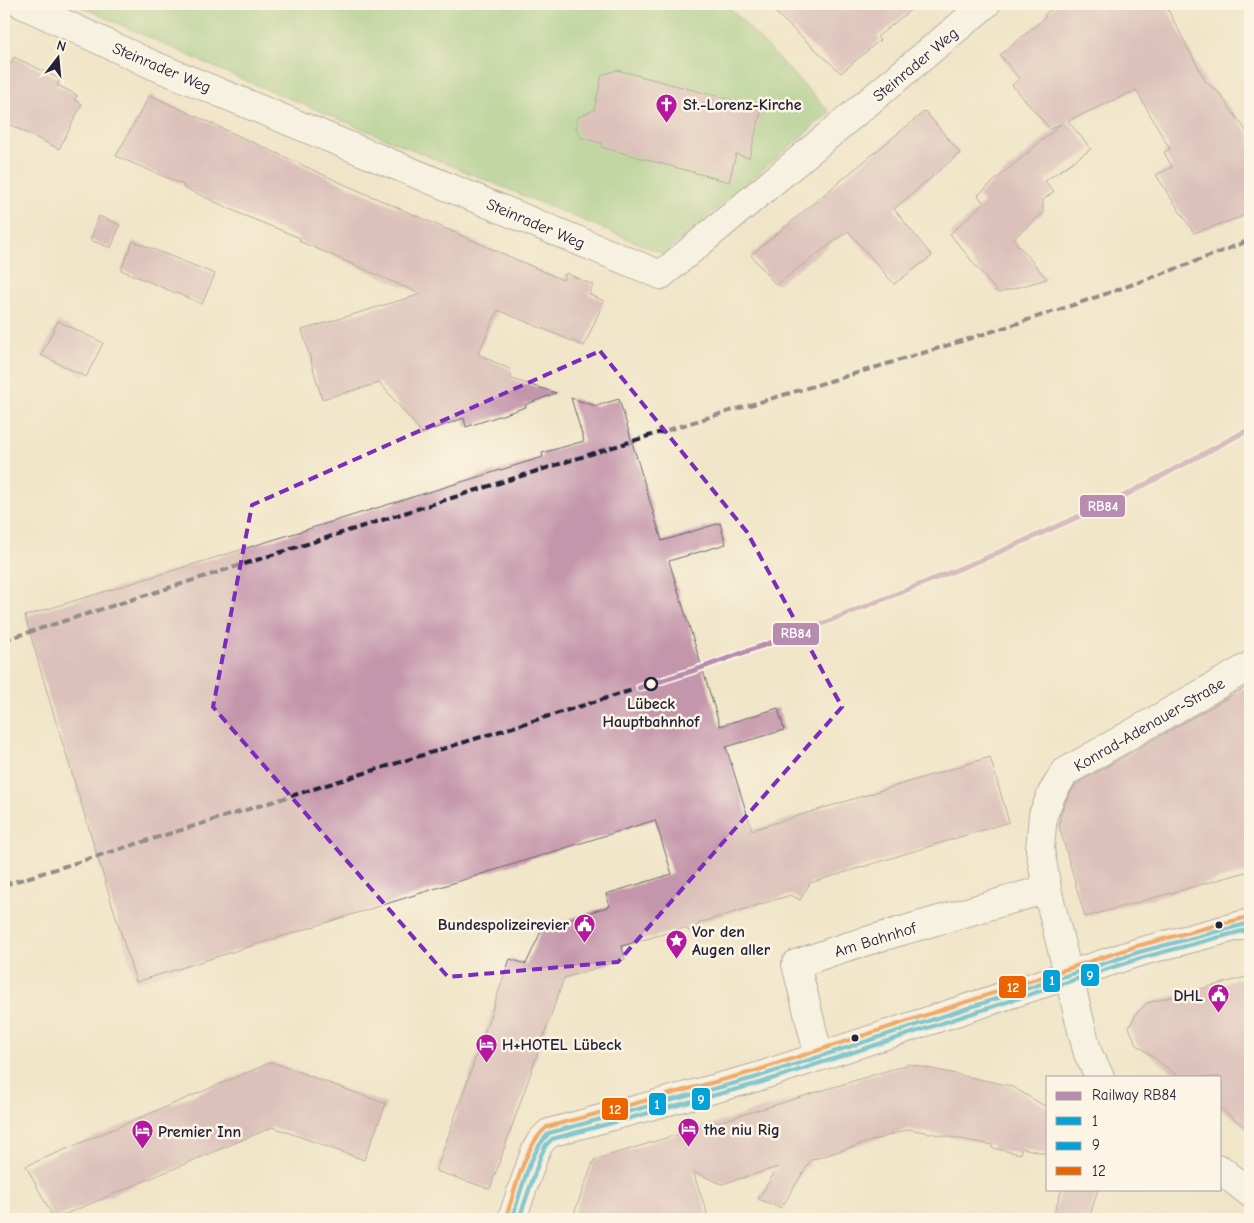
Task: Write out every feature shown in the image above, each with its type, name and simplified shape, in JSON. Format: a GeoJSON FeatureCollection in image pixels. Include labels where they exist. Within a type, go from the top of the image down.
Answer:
{"type":"FeatureCollection","features":[{"type":"Feature","properties":{"kind":"street","name":"Steinrader Weg"},"geometry":{"type":"LineString","coordinates":[[22,4],[154,65],[661,275],[986,4]]}},
{"type":"Feature","properties":{"kind":"street","name":"Konrad-Adenauer-Straße"},"geometry":{"type":"LineString","coordinates":[[1099,1076],[1088,1054],[1047,889],[1040,849],[1043,815],[1052,793],[1065,772],[1250,666]]}},
{"type":"Feature","properties":{"kind":"street","name":"Am Bahnhof"},"geometry":{"type":"LineString","coordinates":[[819,1057],[796,964],[846,947],[1047,889]]}},
{"type":"Feature","properties":{"kind":"street"},"geometry":{"type":"LineString","coordinates":[[512,1219],[535,1152],[541,1141],[550,1133],[754,1078],[1138,952],[1250,923]]}},
{"type":"Feature","properties":{"kind":"street"},"geometry":{"type":"LineString","coordinates":[[1222,1172],[1250,1193]]}},
{"type":"Feature","properties":{"kind":"highlighted area"},"geometry":{"type":"Polygon","coordinates":[[[600,351],[747,532],[842,707],[618,962],[448,977],[213,707],[252,505],[600,351]]]}},
{"type":"Feature","properties":{"kind":"green space"},"geometry":{"type":"Polygon","coordinates":[[[75,4],[726,4],[830,112],[664,254],[225,72],[75,4]]]}},
{"type":"Feature","properties":{"kind":"building"},"geometry":{"type":"Polygon","coordinates":[[[766,4],[918,4],[877,37],[880,40],[841,73],[766,4]]]}},
{"type":"Feature","properties":{"kind":"building"},"geometry":{"type":"Polygon","coordinates":[[[1058,4],[1165,4],[1206,82],[1219,93],[1250,136],[1250,214],[1194,233],[1156,175],[1172,167],[1164,152],[1170,149],[1136,90],[1068,121],[1091,149],[1045,181],[1054,191],[1043,200],[1043,213],[1013,239],[1047,279],[998,293],[950,234],[984,203],[978,195],[1061,124],[1050,129],[1012,85],[1019,79],[1000,55],[1046,17],[1044,15],[1058,4]]]}},
{"type":"Feature","properties":{"kind":"building"},"geometry":{"type":"Polygon","coordinates":[[[14,57],[60,79],[57,85],[77,95],[75,100],[82,104],[59,149],[4,122],[4,77],[14,57]]]}},
{"type":"Feature","properties":{"kind":"building","name":"St.-Lorenz-Kirche"},"geometry":{"type":"Polygon","coordinates":[[[617,70],[762,108],[749,158],[736,154],[729,182],[601,147],[602,143],[581,138],[576,128],[578,117],[594,110],[602,75],[617,70]]]}},
{"type":"Feature","properties":{"kind":"building"},"geometry":{"type":"Polygon","coordinates":[[[150,95],[339,182],[563,280],[566,273],[593,285],[589,294],[604,301],[584,346],[498,310],[478,354],[509,369],[512,379],[556,393],[525,405],[526,407],[466,427],[464,418],[422,433],[380,383],[322,399],[302,330],[421,294],[299,241],[300,238],[243,215],[183,187],[184,185],[116,156],[150,95]]]}},
{"type":"Feature","properties":{"kind":"building"},"geometry":{"type":"Polygon","coordinates":[[[925,111],[960,153],[894,209],[932,256],[894,284],[848,231],[776,285],[751,255],[925,111]]]}},
{"type":"Feature","properties":{"kind":"building"},"geometry":{"type":"Polygon","coordinates":[[[99,216],[120,225],[111,248],[90,240],[99,216]]]}},
{"type":"Feature","properties":{"kind":"building"},"geometry":{"type":"Polygon","coordinates":[[[133,241],[215,274],[202,304],[121,270],[133,241]]]}},
{"type":"Feature","properties":{"kind":"building"},"geometry":{"type":"Polygon","coordinates":[[[58,321],[103,343],[86,377],[41,355],[58,321]]]}},
{"type":"Feature","properties":{"kind":"building"},"geometry":{"type":"Polygon","coordinates":[[[571,398],[596,406],[619,399],[662,541],[720,523],[726,544],[669,561],[720,726],[778,708],[784,730],[726,747],[752,830],[990,757],[1009,822],[810,883],[800,900],[791,895],[699,923],[693,933],[684,928],[622,946],[625,959],[564,978],[490,1189],[436,1171],[510,959],[526,964],[543,927],[610,906],[606,894],[672,874],[655,820],[136,982],[25,616],[543,457],[542,453],[584,441],[571,398]]]}},
{"type":"Feature","properties":{"kind":"building"},"geometry":{"type":"Polygon","coordinates":[[[1250,685],[1250,871],[1085,917],[1059,826],[1066,800],[1076,784],[1250,685]]]}},
{"type":"Feature","properties":{"kind":"building"},"geometry":{"type":"Polygon","coordinates":[[[1250,976],[1250,1131],[1222,1110],[1222,1076],[1178,1076],[1136,1044],[1129,1027],[1136,1014],[1147,1003],[1250,976]]]}},
{"type":"Feature","properties":{"kind":"building","name":"Premier Inn"},"geometry":{"type":"Polygon","coordinates":[[[272,1062],[386,1104],[364,1160],[273,1127],[54,1219],[26,1166],[272,1062]]]}},
{"type":"Feature","properties":{"kind":"building"},"geometry":{"type":"Polygon","coordinates":[[[909,1064],[1011,1086],[1046,1107],[1046,1154],[1022,1148],[1020,1154],[992,1148],[992,1145],[909,1129],[811,1160],[781,1208],[758,1199],[778,1167],[722,1184],[693,1172],[709,1219],[572,1219],[594,1160],[909,1064]]]}},
{"type":"Feature","properties":{"kind":"building"},"geometry":{"type":"Polygon","coordinates":[[[1062,1190],[1098,1190],[1089,1219],[1052,1219],[1062,1190]]]}},
{"type":"Feature","properties":{"kind":"railway"},"geometry":{"type":"LineString","coordinates":[[4,640],[613,447],[1047,314],[1115,291],[1250,240]]}},
{"type":"Feature","properties":{"kind":"railway"},"geometry":{"type":"LineString","coordinates":[[4,885],[639,688]]}},
{"type":"Feature","properties":{"kind":"rail line","name":"RB84"},"geometry":{"type":"LineString","coordinates":[[639,688],[814,627],[986,558],[1118,499],[1250,429]]}},
{"type":"Feature","properties":{"kind":"transit line","name":"12"},"geometry":{"type":"LineString","coordinates":[[506,1217],[527,1156],[539,1135],[547,1127],[752,1072],[1137,946],[1248,917]]}},
{"type":"Feature","properties":{"kind":"transit line","name":"1"},"geometry":{"type":"LineString","coordinates":[[512,1219],[531,1162],[542,1141],[549,1133],[754,1078],[1139,952],[1250,923]]}},
{"type":"Feature","properties":{"kind":"transit line","name":"9"},"geometry":{"type":"LineString","coordinates":[[519,1219],[541,1155],[546,1145],[552,1139],[756,1084],[1141,958],[1250,929]]}},
{"type":"Feature","properties":{"kind":"place","name":"St.-Lorenz-Kirche"},"geometry":{"type":"Point","coordinates":[667,123]}},
{"type":"Feature","properties":{"kind":"place","name":"Lübeck Hauptbahnhof"},"geometry":{"type":"Point","coordinates":[651,684]}},
{"type":"Feature","properties":{"kind":"place","name":"Bundespolizeirevier"},"geometry":{"type":"Point","coordinates":[585,943]}},
{"type":"Feature","properties":{"kind":"place","name":"Vor den Augen aller"},"geometry":{"type":"Point","coordinates":[676,959]}},
{"type":"Feature","properties":{"kind":"place","name":"DHL"},"geometry":{"type":"Point","coordinates":[1219,1014]}},
{"type":"Feature","properties":{"kind":"place","name":"H+HOTEL Lübeck"},"geometry":{"type":"Point","coordinates":[486,1063]}},
{"type":"Feature","properties":{"kind":"place","name":"the niu Rig"},"geometry":{"type":"Point","coordinates":[688,1148]}},
{"type":"Feature","properties":{"kind":"place","name":"Premier Inn"},"geometry":{"type":"Point","coordinates":[142,1150]}}]}
